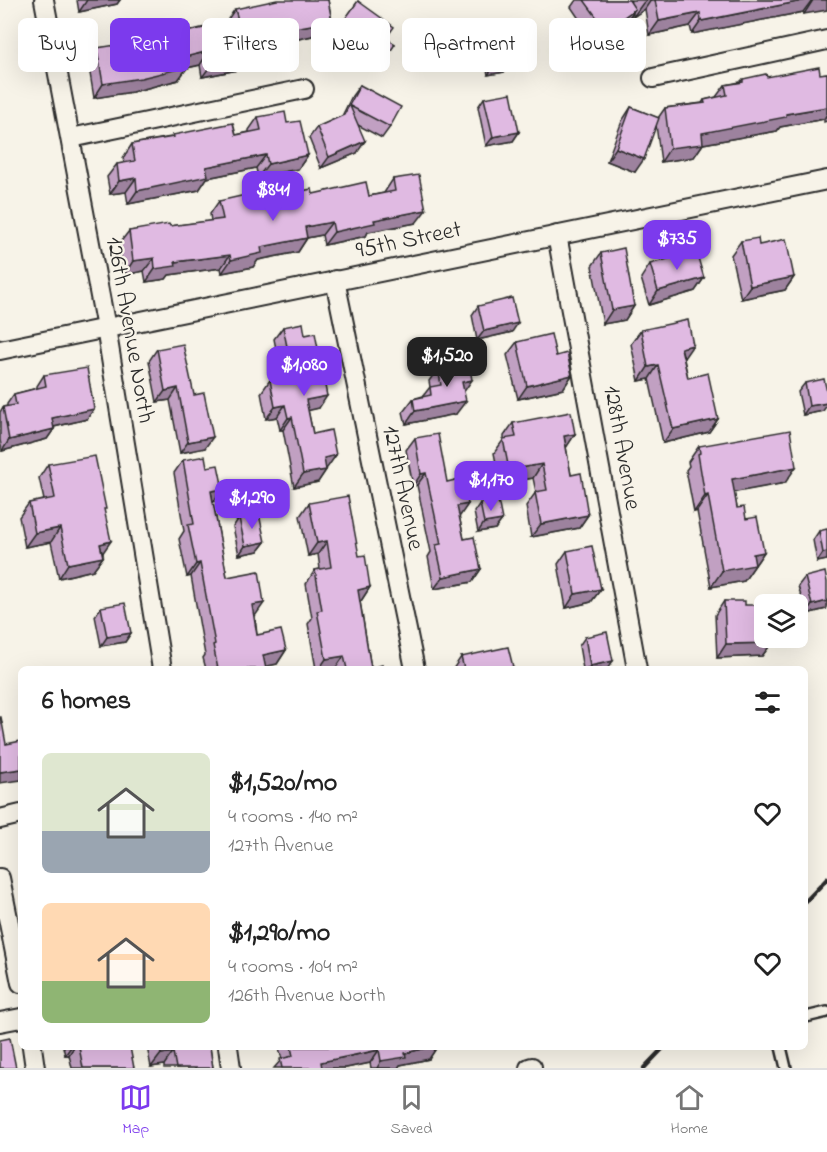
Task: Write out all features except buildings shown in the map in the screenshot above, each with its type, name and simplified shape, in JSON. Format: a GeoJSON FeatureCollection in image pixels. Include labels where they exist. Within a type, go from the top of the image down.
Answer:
{"type":"FeatureCollection","features":[{"type":"Feature","properties":{"kind":"street","name":"126th Avenue North"},"geometry":{"type":"LineString","coordinates":[[44,0],[106,328],[162,666]]}},
{"type":"Feature","properties":{"kind":"street"},"geometry":{"type":"LineString","coordinates":[[652,78],[827,40]]}},
{"type":"Feature","properties":{"kind":"street"},"geometry":{"type":"LineString","coordinates":[[71,138],[304,88]]}},
{"type":"Feature","properties":{"kind":"street","name":"95th Street"},"geometry":{"type":"LineString","coordinates":[[0,350],[827,180]]}},
{"type":"Feature","properties":{"kind":"street","name":"128th Avenue"},"geometry":{"type":"LineString","coordinates":[[557,235],[636,666]]}},
{"type":"Feature","properties":{"kind":"street","name":"127th Avenue"},"geometry":{"type":"LineString","coordinates":[[335,280],[414,666]]}},
{"type":"Feature","properties":{"kind":"street"},"geometry":{"type":"LineString","coordinates":[[0,819],[18,815]]}},
{"type":"Feature","properties":{"kind":"street"},"geometry":{"type":"LineString","coordinates":[[0,878],[18,968]]}},
{"type":"Feature","properties":{"kind":"street"},"geometry":{"type":"LineString","coordinates":[[0,1022],[18,1019]]}},
{"type":"Feature","properties":{"kind":"street"},"geometry":{"type":"LineString","coordinates":[[32,1050],[35,1068]]}},
{"type":"Feature","properties":{"kind":"street"},"geometry":{"type":"LineString","coordinates":[[228,1050],[231,1068]]}},
{"type":"Feature","properties":{"kind":"lane"},"geometry":{"type":"LineString","coordinates":[[808,1017],[827,1012]]}},
{"type":"Feature","properties":{"kind":"lane"},"geometry":{"type":"LineString","coordinates":[[782,1050],[786,1068]]}},
{"type":"Feature","properties":{"kind":"railway"},"geometry":{"type":"LineString","coordinates":[[808,899],[827,879]]}},
{"type":"Feature","properties":{"kind":"railway"},"geometry":{"type":"LineString","coordinates":[[644,1068],[661,1050]]}}]}
